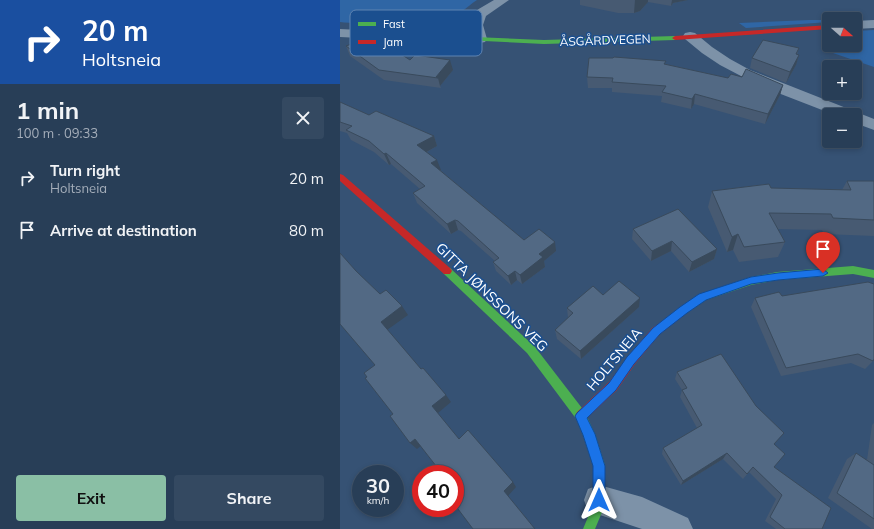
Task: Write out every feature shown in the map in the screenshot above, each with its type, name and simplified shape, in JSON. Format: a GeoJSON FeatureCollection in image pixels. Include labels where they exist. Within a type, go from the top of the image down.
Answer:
{"type":"FeatureCollection","features":[{"type":"Feature","properties":{"kind":"street"},"geometry":{"type":"LineString","coordinates":[[482,12],[503,0]]}},
{"type":"Feature","properties":{"kind":"street"},"geometry":{"type":"LineString","coordinates":[[862,25],[874,24]]}},
{"type":"Feature","properties":{"kind":"street","name":"ÅSGÅRDVEGEN"},"geometry":{"type":"LineString","coordinates":[[482,39],[511,41],[572,41],[690,36],[822,27]]}},
{"type":"Feature","properties":{"kind":"street"},"geometry":{"type":"LineString","coordinates":[[340,33],[350,33]]}},
{"type":"Feature","properties":{"kind":"street"},"geometry":{"type":"LineString","coordinates":[[690,36],[698,44],[727,64],[832,108]]}},
{"type":"Feature","properties":{"kind":"street"},"geometry":{"type":"LineString","coordinates":[[862,120],[874,125]]}},
{"type":"Feature","properties":{"kind":"street","name":"GITTA JØNSSONS VEG"},"geometry":{"type":"LineString","coordinates":[[340,177],[446,271],[531,350],[581,416],[589,434],[599,466],[599,505],[589,529]]}},
{"type":"Feature","properties":{"kind":"street","name":"HOLTSNEIA"},"geometry":{"type":"LineString","coordinates":[[581,416],[613,386],[631,361],[656,331],[703,297],[732,286],[778,276],[853,270],[874,274]]}},
{"type":"Feature","properties":{"kind":"street"},"geometry":{"type":"LineString","coordinates":[[599,500],[642,514],[677,529]]}},
{"type":"Feature","properties":{"kind":"shaded area"},"geometry":{"type":"Polygon","coordinates":[[[340,0],[477,0],[463,10],[350,10],[350,23],[340,22],[340,0]]]}},
{"type":"Feature","properties":{"kind":"shaded area"},"geometry":{"type":"Polygon","coordinates":[[[822,19],[822,23],[746,28],[739,23],[822,19]]]}},
{"type":"Feature","properties":{"kind":"shaded area"},"geometry":{"type":"Polygon","coordinates":[[[874,30],[874,67],[862,63],[862,60],[853,60],[830,52],[862,52],[862,31],[874,30]]]}},
{"type":"Feature","properties":{"kind":"building"},"geometry":{"type":"Polygon","coordinates":[[[763,40],[799,48],[796,54],[799,55],[790,72],[752,58],[763,40]]]}},
{"type":"Feature","properties":{"kind":"building"},"geometry":{"type":"Polygon","coordinates":[[[360,56],[404,56],[410,60],[414,56],[422,56],[450,60],[436,77],[438,78],[379,70],[360,56]]]}},
{"type":"Feature","properties":{"kind":"building"},"geometry":{"type":"Polygon","coordinates":[[[614,57],[666,61],[664,64],[728,78],[731,74],[742,77],[746,69],[783,85],[768,114],[695,94],[692,99],[662,92],[666,86],[612,82],[613,78],[587,77],[589,58],[614,57]]]}},
{"type":"Feature","properties":{"kind":"building"},"geometry":{"type":"Polygon","coordinates":[[[340,102],[369,115],[376,111],[434,136],[417,145],[437,160],[431,163],[524,240],[539,229],[555,242],[539,254],[543,257],[520,275],[515,271],[508,276],[493,262],[499,258],[458,221],[455,220],[447,224],[413,193],[425,186],[386,153],[384,154],[369,141],[346,130],[352,126],[340,122],[340,102]]]}},
{"type":"Feature","properties":{"kind":"building"},"geometry":{"type":"Polygon","coordinates":[[[847,181],[874,181],[874,220],[833,218],[831,214],[769,213],[785,242],[744,247],[738,234],[732,237],[712,191],[769,184],[771,188],[851,190],[847,181]]]}},
{"type":"Feature","properties":{"kind":"building"},"geometry":{"type":"Polygon","coordinates":[[[678,209],[717,249],[692,262],[672,241],[652,251],[633,229],[678,209]]]}},
{"type":"Feature","properties":{"kind":"building"},"geometry":{"type":"Polygon","coordinates":[[[340,253],[380,294],[386,290],[402,306],[381,322],[421,369],[423,368],[446,395],[432,406],[459,439],[468,430],[513,482],[504,491],[535,529],[473,529],[464,517],[464,465],[435,465],[415,439],[410,443],[390,416],[393,414],[365,378],[367,377],[364,373],[375,365],[340,324],[340,253]]]}},
{"type":"Feature","properties":{"kind":"building"},"geometry":{"type":"Polygon","coordinates":[[[619,281],[640,298],[580,351],[555,330],[573,313],[567,308],[593,286],[603,295],[619,281]]]}},
{"type":"Feature","properties":{"kind":"building"},"geometry":{"type":"Polygon","coordinates":[[[868,282],[874,284],[873,361],[858,354],[786,368],[755,298],[779,292],[782,296],[868,282]]]}},
{"type":"Feature","properties":{"kind":"building"},"geometry":{"type":"Polygon","coordinates":[[[721,354],[756,406],[784,433],[774,444],[785,454],[774,467],[831,508],[822,529],[785,529],[770,517],[782,495],[753,467],[747,474],[727,453],[683,481],[663,448],[702,425],[682,390],[687,388],[677,372],[721,354]]]}},
{"type":"Feature","properties":{"kind":"building"},"geometry":{"type":"Polygon","coordinates":[[[856,453],[874,465],[874,519],[837,493],[856,453]]]}},
{"type":"Feature","properties":{"kind":"traffic: fast"},"geometry":{"type":"LineString","coordinates":[[482,39],[544,42],[675,38]]}},
{"type":"Feature","properties":{"kind":"traffic: fast"},"geometry":{"type":"LineString","coordinates":[[680,313],[703,297],[751,281],[777,276],[853,270],[874,274]]}},
{"type":"Feature","properties":{"kind":"traffic: fast"},"geometry":{"type":"LineString","coordinates":[[447,271],[531,350],[581,416],[589,434],[599,465],[599,505],[589,529]]}},
{"type":"Feature","properties":{"kind":"traffic: jam"},"geometry":{"type":"LineString","coordinates":[[675,38],[822,28]]}},
{"type":"Feature","properties":{"kind":"traffic: jam"},"geometry":{"type":"LineString","coordinates":[[340,177],[447,271]]}},
{"type":"Feature","properties":{"kind":"traffic: jam"},"geometry":{"type":"LineString","coordinates":[[581,416],[613,386],[631,361],[656,331],[680,313]]}},
{"type":"Feature","properties":{"kind":"route"},"geometry":{"type":"LineString","coordinates":[[599,500],[599,466],[589,434],[581,416],[613,386],[631,361],[656,331],[703,297],[732,286],[778,276],[823,273]]}}]}
